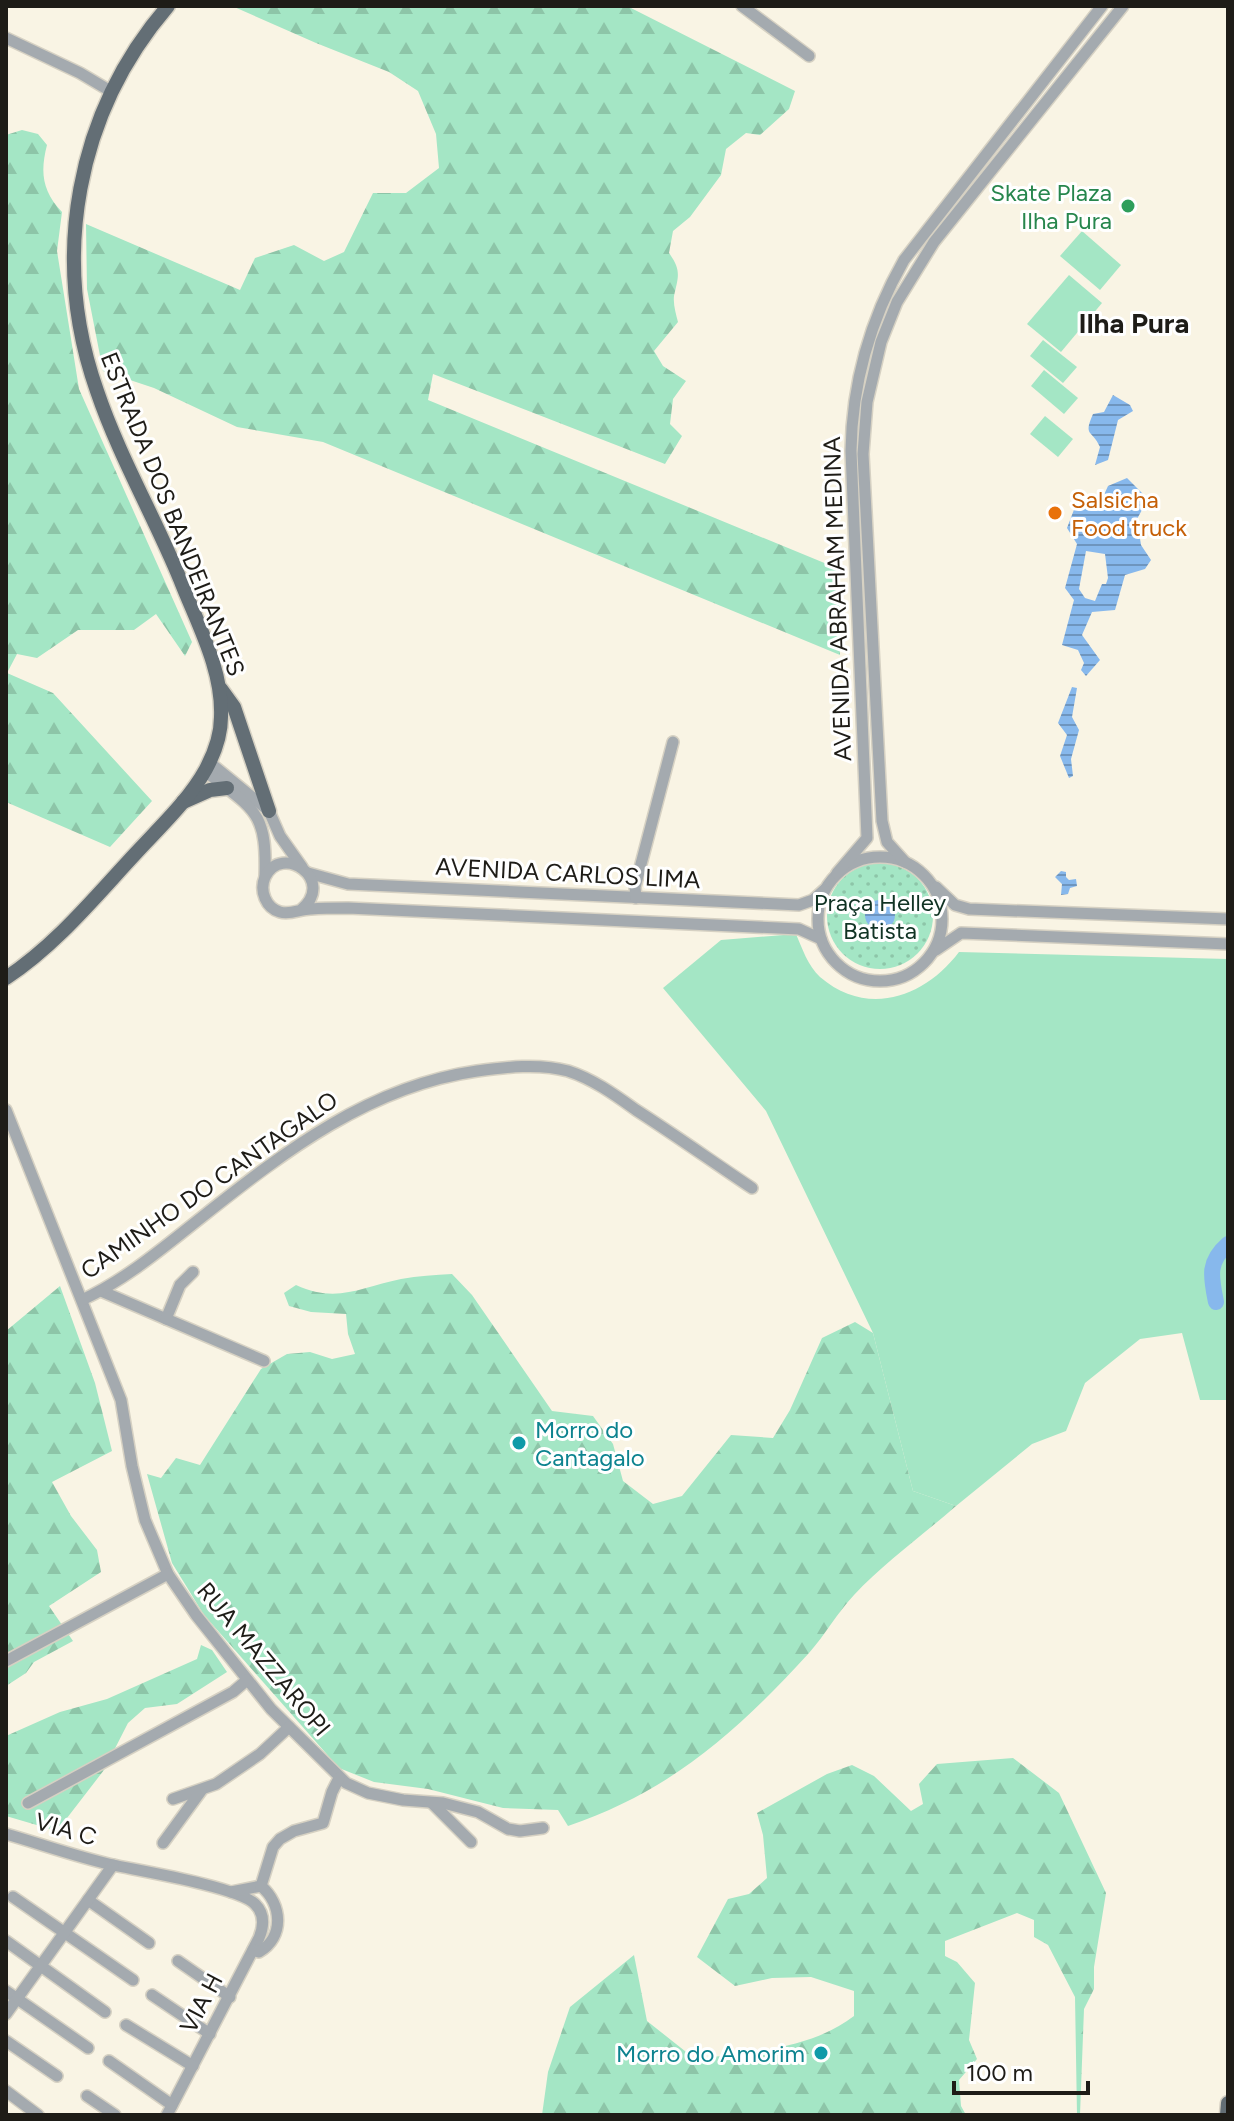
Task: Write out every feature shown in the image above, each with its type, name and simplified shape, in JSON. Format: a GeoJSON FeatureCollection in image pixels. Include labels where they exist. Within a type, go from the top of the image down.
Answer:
{"type":"FeatureCollection","features":[{"type":"Feature","properties":{"kind":"main road","name":"ESTRADA DOS BANDEIRANTES"},"geometry":{"type":"LineString","coordinates":[[6,978],[50,945],[179,804],[207,766],[221,720],[219,685],[203,636],[162,535],[97,393],[75,307],[73,242],[80,181],[89,147],[125,64],[168,6]]}},
{"type":"Feature","properties":{"kind":"main road"},"geometry":{"type":"LineString","coordinates":[[219,685],[234,707],[269,811]]}},
{"type":"Feature","properties":{"kind":"main road"},"geometry":{"type":"LineString","coordinates":[[179,804],[210,790],[227,788]]}},
{"type":"Feature","properties":{"kind":"main road"},"geometry":{"type":"LineString","coordinates":[[1227,2115],[1228,2103]]}},
{"type":"Feature","properties":{"kind":"street"},"geometry":{"type":"LineString","coordinates":[[742,6],[809,56]]}},
{"type":"Feature","properties":{"kind":"street","name":"AVENIDA ABRAHAM MEDINA"},"geometry":{"type":"LineString","coordinates":[[837,873],[867,838],[851,451],[859,374],[870,334],[904,260],[1102,6]]}},
{"type":"Feature","properties":{"kind":"street","name":"AVENIDA ABRAHAM MEDINA"},"geometry":{"type":"LineString","coordinates":[[905,862],[887,842],[882,821],[864,467],[865,420],[881,342],[897,302],[934,242],[1123,6]]}},
{"type":"Feature","properties":{"kind":"street"},"geometry":{"type":"LineString","coordinates":[[6,38],[80,73],[112,92]]}},
{"type":"Feature","properties":{"kind":"street"},"geometry":{"type":"LineString","coordinates":[[979,163],[981,170],[990,172]]}},
{"type":"Feature","properties":{"kind":"street"},"geometry":{"type":"LineString","coordinates":[[967,178],[977,180],[977,188]]}},
{"type":"Feature","properties":{"kind":"street"},"geometry":{"type":"LineString","coordinates":[[636,898],[635,887],[673,742]]}},
{"type":"Feature","properties":{"kind":"street"},"geometry":{"type":"LineString","coordinates":[[207,766],[269,811],[280,836],[312,880],[313,892],[301,910]]}},
{"type":"Feature","properties":{"kind":"street","name":"AVENIDA CARLOS LIMA"},"geometry":{"type":"LineString","coordinates":[[207,766],[258,816],[263,827],[263,895],[273,909],[289,913],[348,908],[799,929],[821,939]]}},
{"type":"Feature","properties":{"kind":"street"},"geometry":{"type":"LineString","coordinates":[[931,883],[942,910],[940,937],[921,966],[890,980],[872,981],[855,977],[840,968],[828,955],[817,923],[824,890],[837,873],[854,862],[882,856],[905,862],[921,872],[955,905],[969,909],[1228,919]]}},
{"type":"Feature","properties":{"kind":"street","name":"AVENIDA CARLOS LIMA"},"geometry":{"type":"LineString","coordinates":[[264,879],[282,864],[348,884],[799,905],[813,900],[824,890]]}},
{"type":"Feature","properties":{"kind":"street"},"geometry":{"type":"LineString","coordinates":[[932,952],[961,933],[1228,944]]}},
{"type":"Feature","properties":{"kind":"street","name":"CAMINHO DO CANTAGALO"},"geometry":{"type":"LineString","coordinates":[[82,1300],[149,1260],[331,1122],[385,1096],[459,1073],[502,1067],[545,1067],[568,1071],[603,1088],[752,1188]]}},
{"type":"Feature","properties":{"kind":"street","name":"RUA MAZZAROPI"},"geometry":{"type":"LineString","coordinates":[[6,1110],[121,1400],[145,1520],[168,1574],[196,1615],[247,1680],[339,1778],[368,1793],[478,1812],[508,1829],[543,1828]]}},
{"type":"Feature","properties":{"kind":"street"},"geometry":{"type":"LineString","coordinates":[[166,1319],[180,1285],[193,1272]]}},
{"type":"Feature","properties":{"kind":"street"},"geometry":{"type":"LineString","coordinates":[[101,1291],[264,1361]]}},
{"type":"Feature","properties":{"kind":"street"},"geometry":{"type":"LineString","coordinates":[[6,1661],[168,1574]]}},
{"type":"Feature","properties":{"kind":"street"},"geometry":{"type":"LineString","coordinates":[[28,1803],[233,1692],[247,1680]]}},
{"type":"Feature","properties":{"kind":"street"},"geometry":{"type":"LineString","coordinates":[[173,1799],[201,1791],[249,1762],[289,1727]]}},
{"type":"Feature","properties":{"kind":"street"},"geometry":{"type":"LineString","coordinates":[[261,1886],[273,1847],[280,1839],[294,1831],[323,1823],[339,1778]]}},
{"type":"Feature","properties":{"kind":"street"},"geometry":{"type":"LineString","coordinates":[[163,1843],[201,1791]]}},
{"type":"Feature","properties":{"kind":"street"},"geometry":{"type":"LineString","coordinates":[[431,1802],[471,1842]]}},
{"type":"Feature","properties":{"kind":"street","name":"VIA C"},"geometry":{"type":"LineString","coordinates":[[6,1834],[113,1865],[231,1893]]}},
{"type":"Feature","properties":{"kind":"street"},"geometry":{"type":"LineString","coordinates":[[6,2014],[11,1994],[65,1932],[113,1865]]}},
{"type":"Feature","properties":{"kind":"street"},"geometry":{"type":"LineString","coordinates":[[231,1893],[261,1886]]}},
{"type":"Feature","properties":{"kind":"street"},"geometry":{"type":"LineString","coordinates":[[253,1950],[259,1952],[266,1947],[278,1927],[273,1899],[261,1886]]}},
{"type":"Feature","properties":{"kind":"street","name":"VIA H"},"geometry":{"type":"LineString","coordinates":[[169,2110],[230,1997],[263,1923],[259,1909],[249,1900],[231,1893]]}},
{"type":"Feature","properties":{"kind":"street"},"geometry":{"type":"LineString","coordinates":[[13,1897],[133,1980]]}},
{"type":"Feature","properties":{"kind":"street"},"geometry":{"type":"LineString","coordinates":[[88,1900],[149,1943]]}},
{"type":"Feature","properties":{"kind":"street"},"geometry":{"type":"LineString","coordinates":[[6,1941],[105,2012]]}},
{"type":"Feature","properties":{"kind":"street"},"geometry":{"type":"LineString","coordinates":[[178,1961],[230,1997]]}},
{"type":"Feature","properties":{"kind":"street"},"geometry":{"type":"LineString","coordinates":[[11,1994],[88,2048]]}},
{"type":"Feature","properties":{"kind":"street"},"geometry":{"type":"LineString","coordinates":[[152,1995],[210,2034]]}},
{"type":"Feature","properties":{"kind":"street"},"geometry":{"type":"LineString","coordinates":[[126,2025],[193,2066]]}},
{"type":"Feature","properties":{"kind":"street"},"geometry":{"type":"LineString","coordinates":[[6,2041],[57,2076]]}},
{"type":"Feature","properties":{"kind":"street"},"geometry":{"type":"LineString","coordinates":[[109,2061],[169,2110]]}},
{"type":"Feature","properties":{"kind":"street"},"geometry":{"type":"LineString","coordinates":[[6,2091],[38,2115]]}},
{"type":"Feature","properties":{"kind":"street"},"geometry":{"type":"LineString","coordinates":[[87,2096],[115,2115]]}},
{"type":"Feature","properties":{"kind":"green space"},"geometry":{"type":"Polygon","coordinates":[[[232,6],[627,6],[795,91],[789,109],[760,135],[746,133],[726,149],[721,175],[690,217],[673,231],[669,253],[677,270],[674,299],[678,322],[654,351],[663,366],[686,381],[673,399],[670,424],[682,436],[665,464],[433,374],[428,400],[839,569],[840,655],[323,442],[237,427],[154,388],[103,371],[87,289],[86,224],[240,290],[255,258],[294,245],[324,261],[344,252],[373,193],[406,193],[439,168],[436,134],[418,91],[389,72],[232,6]]]}},
{"type":"Feature","properties":{"kind":"green space"},"geometry":{"type":"Polygon","coordinates":[[[22,130],[38,134],[47,145],[44,181],[62,212],[57,251],[79,389],[192,642],[185,656],[156,614],[134,630],[78,630],[37,658],[17,654],[7,673],[53,693],[152,801],[110,847],[6,802],[6,135],[22,130]]]}},
{"type":"Feature","properties":{"kind":"green space"},"geometry":{"type":"Polygon","coordinates":[[[1082,231],[1121,265],[1100,290],[1060,256],[1082,231]]]}},
{"type":"Feature","properties":{"kind":"green space"},"geometry":{"type":"Polygon","coordinates":[[[1069,275],[1102,303],[1061,352],[1027,324],[1069,275]]]}},
{"type":"Feature","properties":{"kind":"green space"},"geometry":{"type":"Polygon","coordinates":[[[1043,340],[1077,367],[1063,383],[1030,356],[1043,340]]]}},
{"type":"Feature","properties":{"kind":"green space"},"geometry":{"type":"Polygon","coordinates":[[[1044,370],[1078,398],[1064,414],[1031,386],[1044,370]]]}},
{"type":"Feature","properties":{"kind":"green space"},"geometry":{"type":"Polygon","coordinates":[[[1045,416],[1073,439],[1058,457],[1030,434],[1045,416]]]}},
{"type":"Feature","properties":{"kind":"green space","name":"Praça Helley Batista"},"geometry":{"type":"Polygon","coordinates":[[[880,863],[900,867],[918,878],[929,896],[933,916],[929,936],[918,954],[900,965],[880,969],[860,965],[842,954],[831,936],[827,916],[831,896],[842,878],[860,867],[880,863]]]}},
{"type":"Feature","properties":{"kind":"green space"},"geometry":{"type":"Polygon","coordinates":[[[796,934],[820,977],[838,990],[857,997],[876,999],[895,997],[930,981],[959,952],[1228,959],[1228,1400],[1200,1400],[1182,1333],[1140,1339],[1085,1383],[1066,1431],[1032,1444],[956,1506],[913,1491],[873,1333],[766,1111],[663,988],[721,940],[796,934]]]}},
{"type":"Feature","properties":{"kind":"green space"},"geometry":{"type":"Polygon","coordinates":[[[452,1274],[472,1295],[552,1411],[593,1416],[613,1444],[623,1481],[653,1504],[682,1496],[731,1435],[773,1438],[790,1410],[822,1338],[855,1322],[873,1333],[913,1491],[956,1506],[865,1583],[809,1653],[728,1733],[671,1777],[605,1812],[568,1826],[558,1810],[503,1808],[428,1789],[374,1782],[339,1768],[204,1615],[172,1563],[147,1474],[161,1478],[176,1458],[200,1465],[261,1369],[287,1354],[310,1352],[332,1359],[355,1354],[348,1334],[346,1314],[311,1312],[289,1306],[284,1293],[296,1285],[311,1291],[337,1294],[401,1279],[452,1274]]]}},
{"type":"Feature","properties":{"kind":"green space"},"geometry":{"type":"Polygon","coordinates":[[[60,1286],[95,1383],[112,1451],[52,1482],[71,1516],[97,1550],[101,1572],[49,1606],[73,1641],[34,1662],[26,1673],[6,1686],[6,1331],[60,1286]]]}},
{"type":"Feature","properties":{"kind":"green space"},"geometry":{"type":"Polygon","coordinates":[[[201,1645],[212,1650],[227,1672],[177,1704],[145,1708],[128,1723],[104,1770],[57,1831],[6,1816],[6,1736],[60,1712],[107,1699],[197,1659],[201,1645]]]}},
{"type":"Feature","properties":{"kind":"green space"},"geometry":{"type":"Polygon","coordinates":[[[1013,1758],[1059,1793],[1106,1893],[1094,1967],[1094,1989],[1084,2009],[1080,2115],[1077,2115],[1075,1997],[1048,1945],[1034,1937],[1034,1920],[1017,1913],[945,1941],[945,1956],[957,1962],[975,1983],[969,2040],[977,2059],[959,2080],[961,2106],[966,2115],[542,2115],[548,2072],[570,2007],[634,1955],[647,2021],[695,2059],[798,2043],[837,2027],[854,2016],[854,1991],[811,1977],[772,1978],[735,1986],[697,1957],[728,1899],[749,1894],[767,1878],[763,1835],[757,1813],[827,1774],[852,1765],[874,1776],[911,1811],[923,1804],[919,1784],[937,1764],[1013,1758]]]}},
{"type":"Feature","properties":{"kind":"water"},"geometry":{"type":"Polygon","coordinates":[[[1113,395],[1130,405],[1133,411],[1118,420],[1108,460],[1095,465],[1100,447],[1089,426],[1093,414],[1104,412],[1113,395]]]}},
{"type":"Feature","properties":{"kind":"water"},"geometry":{"type":"Polygon","coordinates":[[[1127,478],[1148,499],[1137,519],[1141,545],[1151,560],[1145,569],[1125,575],[1115,610],[1092,612],[1082,635],[1100,660],[1086,676],[1081,670],[1084,663],[1078,650],[1062,645],[1074,600],[1065,588],[1077,544],[1067,528],[1075,507],[1098,508],[1108,486],[1127,478]],[[1086,551],[1079,589],[1085,598],[1095,601],[1102,584],[1106,584],[1105,554],[1086,551]]]}},
{"type":"Feature","properties":{"kind":"water"},"geometry":{"type":"Polygon","coordinates":[[[1072,687],[1077,688],[1072,717],[1079,730],[1071,759],[1073,776],[1069,778],[1060,756],[1067,735],[1058,723],[1072,687]]]}},
{"type":"Feature","properties":{"kind":"water"},"geometry":{"type":"Polygon","coordinates":[[[1061,871],[1066,872],[1069,880],[1076,879],[1077,886],[1070,888],[1068,894],[1061,895],[1062,884],[1055,877],[1061,871]]]}},
{"type":"Feature","properties":{"kind":"water"},"geometry":{"type":"Polygon","coordinates":[[[880,900],[886,901],[894,909],[894,921],[886,929],[880,930],[874,929],[866,921],[865,915],[866,909],[874,901],[880,900]]]}},
{"type":"Feature","properties":{"kind":"waterway"},"geometry":{"type":"LineString","coordinates":[[1216,1302],[1212,1270],[1217,1257],[1228,1244]]}},
{"type":"Feature","properties":{"kind":"place","name":"Skate Plaza Ilha Pura"},"geometry":{"type":"Point","coordinates":[1128,206]}},
{"type":"Feature","properties":{"kind":"place","name":"Salsicha Food truck"},"geometry":{"type":"Point","coordinates":[1055,513]}},
{"type":"Feature","properties":{"kind":"place","name":"Morro do Cantagalo"},"geometry":{"type":"Point","coordinates":[519,1443]}},
{"type":"Feature","properties":{"kind":"place","name":"Morro do Amorim"},"geometry":{"type":"Point","coordinates":[821,2053]}},
{"type":"Feature","properties":{"kind":"district","name":"Ilha Pura"},"geometry":{"type":"Point","coordinates":[1134,323]}}]}
